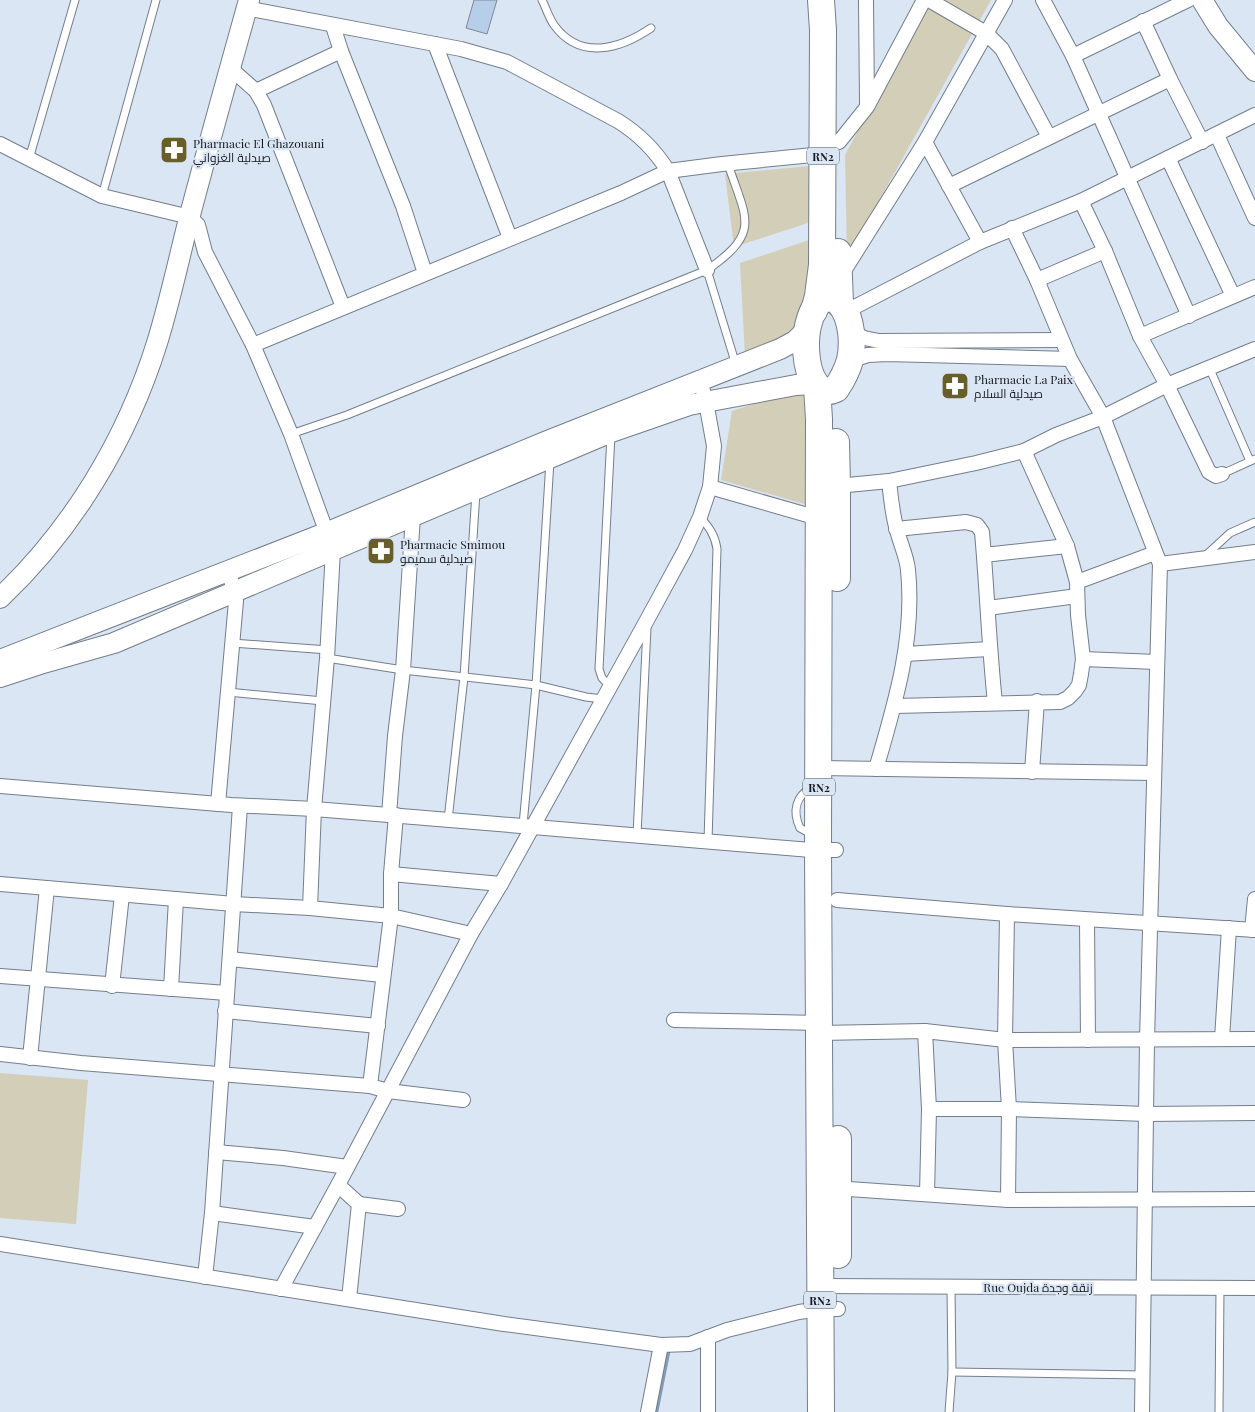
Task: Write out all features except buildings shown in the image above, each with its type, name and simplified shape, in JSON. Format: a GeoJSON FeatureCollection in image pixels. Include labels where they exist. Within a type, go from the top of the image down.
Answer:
{"type":"FeatureCollection","features":[{"type":"Feature","properties":{"kind":"highway","name":"RN2"},"geometry":{"type":"LineString","coordinates":[[821,0],[843,307],[851,341],[849,361],[844,376],[823,387]]}},
{"type":"Feature","properties":{"kind":"highway","name":"RN2"},"geometry":{"type":"LineString","coordinates":[[824,773],[837,486],[835,435],[823,387],[810,369],[806,353],[811,320],[818,296],[822,265],[839,0]]}},
{"type":"Feature","properties":{"kind":"highway"},"geometry":{"type":"LineString","coordinates":[[811,320],[823,298],[830,297],[836,299],[843,307]]}},
{"type":"Feature","properties":{"kind":"highway","name":"RN2"},"geometry":{"type":"LineString","coordinates":[[821,1412],[829,1298],[824,773],[818,518],[819,419],[823,387]]}},
{"type":"Feature","properties":{"kind":"highway","name":"RN2"},"geometry":{"type":"LineString","coordinates":[[824,846],[837,900],[826,1029]]}},
{"type":"Feature","properties":{"kind":"highway","name":"RN2"},"geometry":{"type":"LineString","coordinates":[[829,1298],[839,1412]]}},
{"type":"Feature","properties":{"kind":"street"},"geometry":{"type":"LineString","coordinates":[[866,0],[867,106]]}},
{"type":"Feature","properties":{"kind":"street"},"geometry":{"type":"LineString","coordinates":[[253,345],[621,193],[668,171],[831,148],[867,106],[924,0]]}},
{"type":"Feature","properties":{"kind":"street"},"geometry":{"type":"LineString","coordinates":[[928,0],[986,33],[1002,49],[1049,137]]}},
{"type":"Feature","properties":{"kind":"street"},"geometry":{"type":"LineString","coordinates":[[843,307],[926,142],[1005,0]]}},
{"type":"Feature","properties":{"kind":"street"},"geometry":{"type":"LineString","coordinates":[[1043,0],[1073,56],[1189,316]]}},
{"type":"Feature","properties":{"kind":"street"},"geometry":{"type":"LineString","coordinates":[[1073,56],[1188,0]]}},
{"type":"Feature","properties":{"kind":"street"},"geometry":{"type":"LineString","coordinates":[[1202,0],[1218,26],[1255,71]]}},
{"type":"Feature","properties":{"kind":"street"},"geometry":{"type":"LineString","coordinates":[[0,598],[31,566],[73,512],[106,461],[142,384],[157,344],[248,4],[333,26],[461,49],[507,62],[632,129],[659,157],[668,171],[707,270]]}},
{"type":"Feature","properties":{"kind":"street"},"geometry":{"type":"LineString","coordinates":[[1143,21],[1202,142]]}},
{"type":"Feature","properties":{"kind":"street"},"geometry":{"type":"LineString","coordinates":[[333,26],[341,51],[403,206],[425,273]]}},
{"type":"Feature","properties":{"kind":"street"},"geometry":{"type":"LineString","coordinates":[[435,44],[510,238]]}},
{"type":"Feature","properties":{"kind":"street"},"geometry":{"type":"LineString","coordinates":[[256,91],[341,51]]}},
{"type":"Feature","properties":{"kind":"street"},"geometry":{"type":"LineString","coordinates":[[230,68],[256,91],[275,130],[343,307]]}},
{"type":"Feature","properties":{"kind":"street"},"geometry":{"type":"LineString","coordinates":[[949,186],[1170,78]]}},
{"type":"Feature","properties":{"kind":"street"},"geometry":{"type":"LineString","coordinates":[[843,307],[980,242],[1081,201],[1255,115]]}},
{"type":"Feature","properties":{"kind":"street"},"geometry":{"type":"LineString","coordinates":[[1217,135],[1255,218]]}},
{"type":"Feature","properties":{"kind":"street"},"geometry":{"type":"LineString","coordinates":[[926,142],[980,242]]}},
{"type":"Feature","properties":{"kind":"street"},"geometry":{"type":"LineString","coordinates":[[0,144],[102,196],[190,217],[198,225],[205,252],[253,345],[291,434],[330,541],[328,654],[314,809],[310,908]]}},
{"type":"Feature","properties":{"kind":"street"},"geometry":{"type":"LineString","coordinates":[[1168,158],[1234,296]]}},
{"type":"Feature","properties":{"kind":"street"},"geometry":{"type":"LineString","coordinates":[[1081,201],[1105,251],[1140,336],[1167,385],[1210,472],[1216,476],[1222,474]]}},
{"type":"Feature","properties":{"kind":"street"},"geometry":{"type":"LineString","coordinates":[[1012,228],[1037,280],[1070,359],[1103,417],[1157,558],[1157,662],[1147,1040],[1142,1412]]}},
{"type":"Feature","properties":{"kind":"street"},"geometry":{"type":"LineString","coordinates":[[1037,280],[1105,251]]}},
{"type":"Feature","properties":{"kind":"street"},"geometry":{"type":"LineString","coordinates":[[1140,336],[1255,287]]}},
{"type":"Feature","properties":{"kind":"street"},"geometry":{"type":"LineString","coordinates":[[843,307],[864,338],[879,341],[1061,340]]}},
{"type":"Feature","properties":{"kind":"street"},"geometry":{"type":"LineString","coordinates":[[0,677],[114,643],[235,591],[330,541],[548,450],[700,380],[787,345],[811,320]]}},
{"type":"Feature","properties":{"kind":"street"},"geometry":{"type":"LineString","coordinates":[[837,486],[888,481],[986,461],[1024,451],[1056,435],[1103,417],[1167,385],[1255,349]]}},
{"type":"Feature","properties":{"kind":"street"},"geometry":{"type":"LineString","coordinates":[[849,361],[887,354],[1070,359]]}},
{"type":"Feature","properties":{"kind":"street"},"geometry":{"type":"LineString","coordinates":[[736,365],[746,393]]}},
{"type":"Feature","properties":{"kind":"street"},"geometry":{"type":"LineString","coordinates":[[281,1289],[471,934],[501,884],[528,825],[603,699],[685,550],[700,517],[710,487],[714,446],[700,380]]}},
{"type":"Feature","properties":{"kind":"street"},"geometry":{"type":"LineString","coordinates":[[410,507],[476,489],[548,450],[611,432],[672,410],[746,393],[796,385],[823,387]]}},
{"type":"Feature","properties":{"kind":"street"},"geometry":{"type":"LineString","coordinates":[[895,706],[1037,701],[1060,702],[1068,698],[1079,685],[1083,659],[1077,582],[1067,546],[1024,451]]}},
{"type":"Feature","properties":{"kind":"street"},"geometry":{"type":"LineString","coordinates":[[876,769],[895,706],[905,654],[911,607],[908,568],[896,529],[888,481]]}},
{"type":"Feature","properties":{"kind":"street"},"geometry":{"type":"LineString","coordinates":[[710,487],[818,518]]}},
{"type":"Feature","properties":{"kind":"street"},"geometry":{"type":"LineString","coordinates":[[370,1086],[390,916],[395,736],[403,670],[410,507]]}},
{"type":"Feature","properties":{"kind":"street"},"geometry":{"type":"LineString","coordinates":[[896,529],[972,523],[977,525],[982,532],[989,649],[995,703]]}},
{"type":"Feature","properties":{"kind":"street"},"geometry":{"type":"LineString","coordinates":[[0,660],[229,571],[330,541]]}},
{"type":"Feature","properties":{"kind":"street"},"geometry":{"type":"LineString","coordinates":[[984,555],[1067,546]]}},
{"type":"Feature","properties":{"kind":"street"},"geometry":{"type":"LineString","coordinates":[[1077,582],[1157,558],[1202,559],[1255,552]]}},
{"type":"Feature","properties":{"kind":"street"},"geometry":{"type":"LineString","coordinates":[[218,804],[236,601],[229,571]]}},
{"type":"Feature","properties":{"kind":"street"},"geometry":{"type":"LineString","coordinates":[[988,608],[1077,596]]}},
{"type":"Feature","properties":{"kind":"street"},"geometry":{"type":"LineString","coordinates":[[905,654],[989,649]]}},
{"type":"Feature","properties":{"kind":"street"},"geometry":{"type":"LineString","coordinates":[[1083,659],[1157,662]]}},
{"type":"Feature","properties":{"kind":"street"},"geometry":{"type":"LineString","coordinates":[[1032,772],[1037,701]]}},
{"type":"Feature","properties":{"kind":"street"},"geometry":{"type":"LineString","coordinates":[[824,773],[876,769],[1154,774]]}},
{"type":"Feature","properties":{"kind":"street"},"geometry":{"type":"LineString","coordinates":[[0,786],[240,806],[314,809],[528,825],[638,836],[824,846]]}},
{"type":"Feature","properties":{"kind":"street"},"geometry":{"type":"LineString","coordinates":[[205,1277],[212,1213],[240,806]]}},
{"type":"Feature","properties":{"kind":"street"},"geometry":{"type":"LineString","coordinates":[[391,874],[501,884]]}},
{"type":"Feature","properties":{"kind":"street"},"geometry":{"type":"LineString","coordinates":[[0,884],[390,916],[471,934]]}},
{"type":"Feature","properties":{"kind":"street"},"geometry":{"type":"LineString","coordinates":[[30,1058],[47,888]]}},
{"type":"Feature","properties":{"kind":"street"},"geometry":{"type":"LineString","coordinates":[[112,986],[122,895]]}},
{"type":"Feature","properties":{"kind":"street"},"geometry":{"type":"LineString","coordinates":[[172,989],[176,899]]}},
{"type":"Feature","properties":{"kind":"street"},"geometry":{"type":"LineString","coordinates":[[837,900],[1087,920],[1254,930],[1255,899]]}},
{"type":"Feature","properties":{"kind":"street"},"geometry":{"type":"LineString","coordinates":[[1007,914],[1005,1040],[1009,1109],[1008,1200]]}},
{"type":"Feature","properties":{"kind":"street"},"geometry":{"type":"LineString","coordinates":[[1087,920],[1088,1040]]}},
{"type":"Feature","properties":{"kind":"street"},"geometry":{"type":"LineString","coordinates":[[1222,1040],[1229,928]]}},
{"type":"Feature","properties":{"kind":"street"},"geometry":{"type":"LineString","coordinates":[[230,959],[382,975]]}},
{"type":"Feature","properties":{"kind":"street"},"geometry":{"type":"LineString","coordinates":[[0,976],[112,986],[227,993]]}},
{"type":"Feature","properties":{"kind":"street"},"geometry":{"type":"LineString","coordinates":[[225,1011],[378,1026]]}},
{"type":"Feature","properties":{"kind":"street"},"geometry":{"type":"LineString","coordinates":[[674,1020],[826,1029],[925,1031],[1005,1040],[1255,1040]]}},
{"type":"Feature","properties":{"kind":"street"},"geometry":{"type":"LineString","coordinates":[[925,1031],[928,1109],[927,1194]]}},
{"type":"Feature","properties":{"kind":"street"},"geometry":{"type":"LineString","coordinates":[[0,1054],[81,1064],[370,1086],[388,1091],[463,1100]]}},
{"type":"Feature","properties":{"kind":"street"},"geometry":{"type":"LineString","coordinates":[[928,1109],[1009,1109],[1146,1114],[1255,1113]]}},
{"type":"Feature","properties":{"kind":"street"},"geometry":{"type":"LineString","coordinates":[[216,1152],[283,1158],[347,1167]]}},
{"type":"Feature","properties":{"kind":"street"},"geometry":{"type":"LineString","coordinates":[[338,1185],[358,1204],[398,1210]]}},
{"type":"Feature","properties":{"kind":"street"},"geometry":{"type":"LineString","coordinates":[[829,1188],[1008,1200],[1255,1199]]}},
{"type":"Feature","properties":{"kind":"street"},"geometry":{"type":"LineString","coordinates":[[348,1299],[358,1204]]}},
{"type":"Feature","properties":{"kind":"street"},"geometry":{"type":"LineString","coordinates":[[212,1213],[315,1227]]}},
{"type":"Feature","properties":{"kind":"street","name":"Rue Oujda زنقة وجدة"},"geometry":{"type":"LineString","coordinates":[[0,1244],[504,1324],[661,1345],[690,1344],[727,1330],[806,1311],[829,1298],[951,1288],[1255,1288]]}},
{"type":"Feature","properties":{"kind":"street"},"geometry":{"type":"LineString","coordinates":[[708,1337],[708,1412]]}},
{"type":"Feature","properties":{"kind":"street"},"geometry":{"type":"LineString","coordinates":[[648,1412],[661,1345]]}},
{"type":"Feature","properties":{"kind":"lane"},"geometry":{"type":"LineString","coordinates":[[29,159],[75,0]]}},
{"type":"Feature","properties":{"kind":"lane"},"geometry":{"type":"LineString","coordinates":[[102,196],[156,0]]}},
{"type":"Feature","properties":{"kind":"lane"},"geometry":{"type":"LineString","coordinates":[[542,0],[554,24],[570,39],[582,46],[594,48],[614,46],[633,40],[651,28]]}},
{"type":"Feature","properties":{"kind":"lane"},"geometry":{"type":"LineString","coordinates":[[291,434],[348,415],[707,270],[734,249],[744,233],[746,223],[728,164]]}},
{"type":"Feature","properties":{"kind":"lane"},"geometry":{"type":"LineString","coordinates":[[707,270],[736,365]]}},
{"type":"Feature","properties":{"kind":"lane"},"geometry":{"type":"LineString","coordinates":[[1209,367],[1253,460],[1222,474]]}},
{"type":"Feature","properties":{"kind":"lane"},"geometry":{"type":"LineString","coordinates":[[610,686],[602,678],[599,669],[611,432]]}},
{"type":"Feature","properties":{"kind":"lane"},"geometry":{"type":"LineString","coordinates":[[528,825],[548,450]]}},
{"type":"Feature","properties":{"kind":"lane"},"geometry":{"type":"LineString","coordinates":[[448,820],[464,677],[476,489]]}},
{"type":"Feature","properties":{"kind":"lane"},"geometry":{"type":"LineString","coordinates":[[700,517],[712,532],[716,540],[717,549],[708,841]]}},
{"type":"Feature","properties":{"kind":"lane"},"geometry":{"type":"LineString","coordinates":[[1202,559],[1230,533],[1255,522]]}},
{"type":"Feature","properties":{"kind":"lane"},"geometry":{"type":"LineString","coordinates":[[638,836],[647,620]]}},
{"type":"Feature","properties":{"kind":"lane"},"geometry":{"type":"LineString","coordinates":[[232,643],[328,654],[403,670],[536,685],[586,697],[603,699]]}},
{"type":"Feature","properties":{"kind":"lane"},"geometry":{"type":"LineString","coordinates":[[228,692],[323,701]]}},
{"type":"Feature","properties":{"kind":"lane"},"geometry":{"type":"LineString","coordinates":[[949,1412],[952,1372],[951,1288]]}},
{"type":"Feature","properties":{"kind":"lane"},"geometry":{"type":"LineString","coordinates":[[1219,1412],[1220,1288]]}},
{"type":"Feature","properties":{"kind":"lane"},"geometry":{"type":"LineString","coordinates":[[952,1372],[1143,1375]]}},
{"type":"Feature","properties":{"kind":"shaded area"},"geometry":{"type":"Polygon","coordinates":[[[929,0],[991,0],[847,258],[845,155],[929,0]]]}},
{"type":"Feature","properties":{"kind":"shaded area"},"geometry":{"type":"Polygon","coordinates":[[[820,165],[817,220],[734,247],[725,174],[820,165]]]}},
{"type":"Feature","properties":{"kind":"shaded area"},"geometry":{"type":"Polygon","coordinates":[[[815,238],[819,325],[745,355],[740,263],[815,238]]]}},
{"type":"Feature","properties":{"kind":"shaded area"},"geometry":{"type":"Polygon","coordinates":[[[819,383],[818,508],[721,480],[732,411],[819,383]]]}},
{"type":"Feature","properties":{"kind":"shaded area"},"geometry":{"type":"Polygon","coordinates":[[[0,1073],[88,1080],[76,1224],[0,1218],[0,1073]]]}},
{"type":"Feature","properties":{"kind":"waterway"},"geometry":{"type":"LineString","coordinates":[[656,1412],[669,1347]]}},
{"type":"Feature","properties":{"kind":"place","name":"Pharmacie El Ghazouani صيدلية الغزواني"},"geometry":{"type":"Point","coordinates":[174,150]}},
{"type":"Feature","properties":{"kind":"place","name":"Pharmacie La Paix صيدلية السلام"},"geometry":{"type":"Point","coordinates":[955,386]}},
{"type":"Feature","properties":{"kind":"place","name":"Pharmacie Smimou صيدلية سميمو"},"geometry":{"type":"Point","coordinates":[381,551]}}]}
